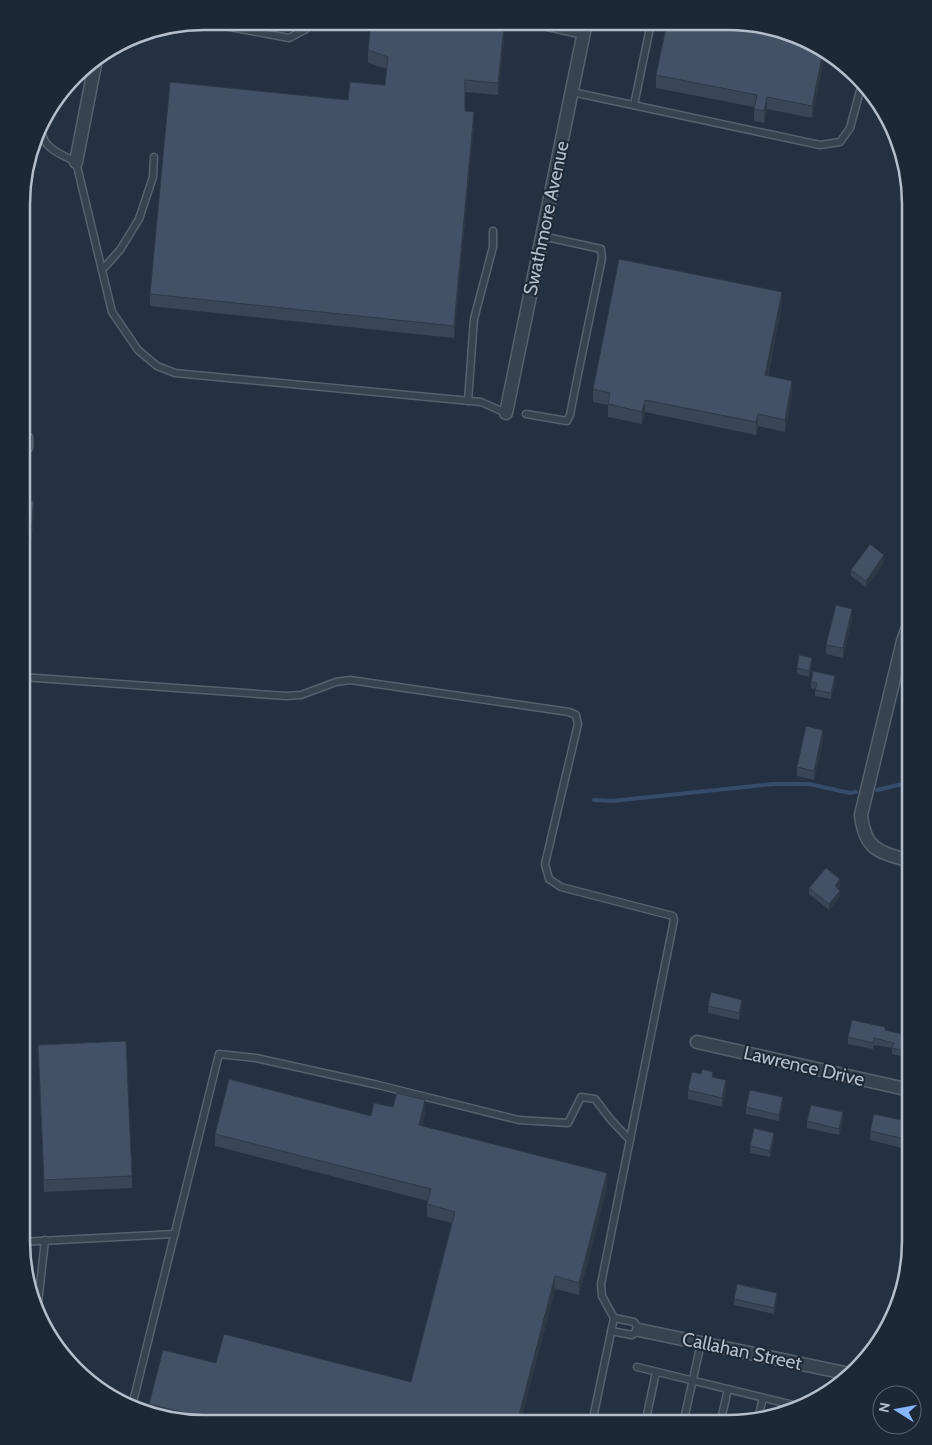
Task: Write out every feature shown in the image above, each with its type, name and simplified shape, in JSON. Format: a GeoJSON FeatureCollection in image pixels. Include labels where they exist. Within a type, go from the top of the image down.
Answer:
{"type":"FeatureCollection","features":[{"type":"Feature","properties":{"kind":"street","name":"Swathmore Avenue"},"geometry":{"type":"LineString","coordinates":[[506,413],[585,30]]}},
{"type":"Feature","properties":{"kind":"street"},"geometry":{"type":"LineString","coordinates":[[76,162],[94,69]]}},
{"type":"Feature","properties":{"kind":"street"},"geometry":{"type":"LineString","coordinates":[[902,649],[861,815],[867,839],[874,847],[884,853],[902,859]]}},
{"type":"Feature","properties":{"kind":"street","name":"Lawrence Drive"},"geometry":{"type":"LineString","coordinates":[[697,1042],[902,1088]]}},
{"type":"Feature","properties":{"kind":"street","name":"Callahan Street"},"geometry":{"type":"LineString","coordinates":[[640,1330],[842,1372]]}},
{"type":"Feature","properties":{"kind":"lane"},"geometry":{"type":"LineString","coordinates":[[246,30],[289,38],[304,30]]}},
{"type":"Feature","properties":{"kind":"lane"},"geometry":{"type":"LineString","coordinates":[[634,104],[649,30]]}},
{"type":"Feature","properties":{"kind":"lane"},"geometry":{"type":"LineString","coordinates":[[572,92],[820,145],[840,142],[850,128],[860,91]]}},
{"type":"Feature","properties":{"kind":"lane"},"geometry":{"type":"LineString","coordinates":[[43,137],[44,141],[57,153],[76,162],[112,312],[138,350],[157,366],[175,373],[481,402],[506,413]]}},
{"type":"Feature","properties":{"kind":"lane"},"geometry":{"type":"LineString","coordinates":[[102,270],[120,250],[139,219],[153,177],[154,156]]}},
{"type":"Feature","properties":{"kind":"lane"},"geometry":{"type":"LineString","coordinates":[[468,401],[474,319],[493,247],[493,231]]}},
{"type":"Feature","properties":{"kind":"lane"},"geometry":{"type":"LineString","coordinates":[[526,414],[567,421],[570,416],[602,258],[601,249],[542,236]]}},
{"type":"Feature","properties":{"kind":"lane"},"geometry":{"type":"LineString","coordinates":[[30,678],[286,696],[301,695],[336,682],[350,680],[570,712],[576,716],[578,724],[545,864],[549,879],[561,887],[673,916],[674,920],[600,1284],[602,1296],[614,1318],[594,1415]]}},
{"type":"Feature","properties":{"kind":"lane"},"geometry":{"type":"LineString","coordinates":[[134,1400],[219,1054],[256,1058],[378,1085],[519,1120],[568,1123],[581,1097],[595,1099],[630,1140]]}},
{"type":"Feature","properties":{"kind":"lane"},"geometry":{"type":"LineString","coordinates":[[30,1241],[175,1234]]}},
{"type":"Feature","properties":{"kind":"lane"},"geometry":{"type":"LineString","coordinates":[[39,1295],[45,1240]]}},
{"type":"Feature","properties":{"kind":"lane"},"geometry":{"type":"LineString","coordinates":[[611,1331],[632,1335],[640,1330],[634,1322],[614,1318]]}},
{"type":"Feature","properties":{"kind":"lane"},"geometry":{"type":"LineString","coordinates":[[685,1415],[701,1343]]}},
{"type":"Feature","properties":{"kind":"lane"},"geometry":{"type":"LineString","coordinates":[[637,1367],[786,1405]]}},
{"type":"Feature","properties":{"kind":"lane"},"geometry":{"type":"LineString","coordinates":[[647,1415],[656,1372]]}},
{"type":"Feature","properties":{"kind":"lane"},"geometry":{"type":"LineString","coordinates":[[722,1415],[728,1389]]}},
{"type":"Feature","properties":{"kind":"lane"},"geometry":{"type":"LineString","coordinates":[[759,1412],[763,1398]]}},
{"type":"Feature","properties":{"kind":"building"},"geometry":{"type":"Polygon","coordinates":[[[370,30],[504,30],[498,83],[465,80],[465,111],[474,112],[454,326],[150,294],[170,82],[348,100],[350,82],[385,85],[388,57],[368,50],[370,30]]]}},
{"type":"Feature","properties":{"kind":"building"},"geometry":{"type":"Polygon","coordinates":[[[666,30],[750,31],[794,43],[822,58],[812,106],[767,97],[764,111],[754,109],[757,95],[656,75],[666,30]]]}},
{"type":"Feature","properties":{"kind":"building"},"geometry":{"type":"Polygon","coordinates":[[[619,259],[782,292],[765,375],[792,381],[785,420],[758,414],[756,422],[645,400],[642,412],[608,404],[610,393],[593,389],[619,259]]]}},
{"type":"Feature","properties":{"kind":"building"},"geometry":{"type":"Polygon","coordinates":[[[30,501],[34,501],[30,541],[30,501]]]}},
{"type":"Feature","properties":{"kind":"building"},"geometry":{"type":"Polygon","coordinates":[[[870,544],[884,555],[866,581],[851,570],[870,544]]]}},
{"type":"Feature","properties":{"kind":"building"},"geometry":{"type":"Polygon","coordinates":[[[836,605],[852,609],[843,648],[826,645],[836,605]]]}},
{"type":"Feature","properties":{"kind":"building"},"geometry":{"type":"Polygon","coordinates":[[[799,655],[812,658],[809,671],[797,668],[799,655]]]}},
{"type":"Feature","properties":{"kind":"building"},"geometry":{"type":"Polygon","coordinates":[[[813,671],[835,676],[831,693],[815,690],[817,683],[811,682],[813,671]]]}},
{"type":"Feature","properties":{"kind":"building"},"geometry":{"type":"Polygon","coordinates":[[[806,726],[823,730],[814,771],[797,767],[806,726]]]}},
{"type":"Feature","properties":{"kind":"building"},"geometry":{"type":"Polygon","coordinates":[[[826,868],[840,879],[835,886],[840,891],[829,904],[809,888],[826,868]]]}},
{"type":"Feature","properties":{"kind":"building"},"geometry":{"type":"Polygon","coordinates":[[[711,992],[742,1000],[739,1013],[708,1006],[711,992]]]}},
{"type":"Feature","properties":{"kind":"building"},"geometry":{"type":"Polygon","coordinates":[[[852,1020],[885,1027],[885,1030],[902,1034],[902,1050],[892,1048],[894,1043],[874,1038],[873,1043],[848,1037],[852,1020]]]}},
{"type":"Feature","properties":{"kind":"building"},"geometry":{"type":"Polygon","coordinates":[[[126,1041],[132,1176],[44,1180],[38,1045],[126,1041]]]}},
{"type":"Feature","properties":{"kind":"building"},"geometry":{"type":"Polygon","coordinates":[[[702,1069],[713,1072],[712,1077],[726,1080],[722,1098],[688,1090],[692,1072],[701,1074],[702,1069]]]}},
{"type":"Feature","properties":{"kind":"building"},"geometry":{"type":"Polygon","coordinates":[[[229,1079],[371,1116],[374,1103],[393,1107],[397,1093],[425,1100],[419,1125],[607,1173],[579,1283],[555,1276],[519,1415],[204,1415],[191,1414],[149,1404],[163,1350],[216,1363],[224,1334],[411,1382],[455,1212],[427,1204],[431,1189],[215,1134],[229,1079]]]}},
{"type":"Feature","properties":{"kind":"building"},"geometry":{"type":"Polygon","coordinates":[[[750,1090],[783,1097],[779,1115],[746,1107],[750,1090]]]}},
{"type":"Feature","properties":{"kind":"building"},"geometry":{"type":"Polygon","coordinates":[[[811,1105],[843,1112],[839,1129],[807,1121],[811,1105]]]}},
{"type":"Feature","properties":{"kind":"building"},"geometry":{"type":"Polygon","coordinates":[[[874,1114],[902,1120],[902,1138],[870,1131],[874,1114]]]}},
{"type":"Feature","properties":{"kind":"building"},"geometry":{"type":"Polygon","coordinates":[[[754,1128],[774,1133],[770,1151],[750,1146],[754,1128]]]}},
{"type":"Feature","properties":{"kind":"building"},"geometry":{"type":"Polygon","coordinates":[[[737,1284],[777,1293],[774,1308],[734,1299],[737,1284]]]}},
{"type":"Feature","properties":{"kind":"waterway"},"geometry":{"type":"LineString","coordinates":[[594,800],[612,801],[773,784],[809,784],[850,793],[856,792]]}},
{"type":"Feature","properties":{"kind":"waterway"},"geometry":{"type":"LineString","coordinates":[[877,790],[902,784]]}}]}
